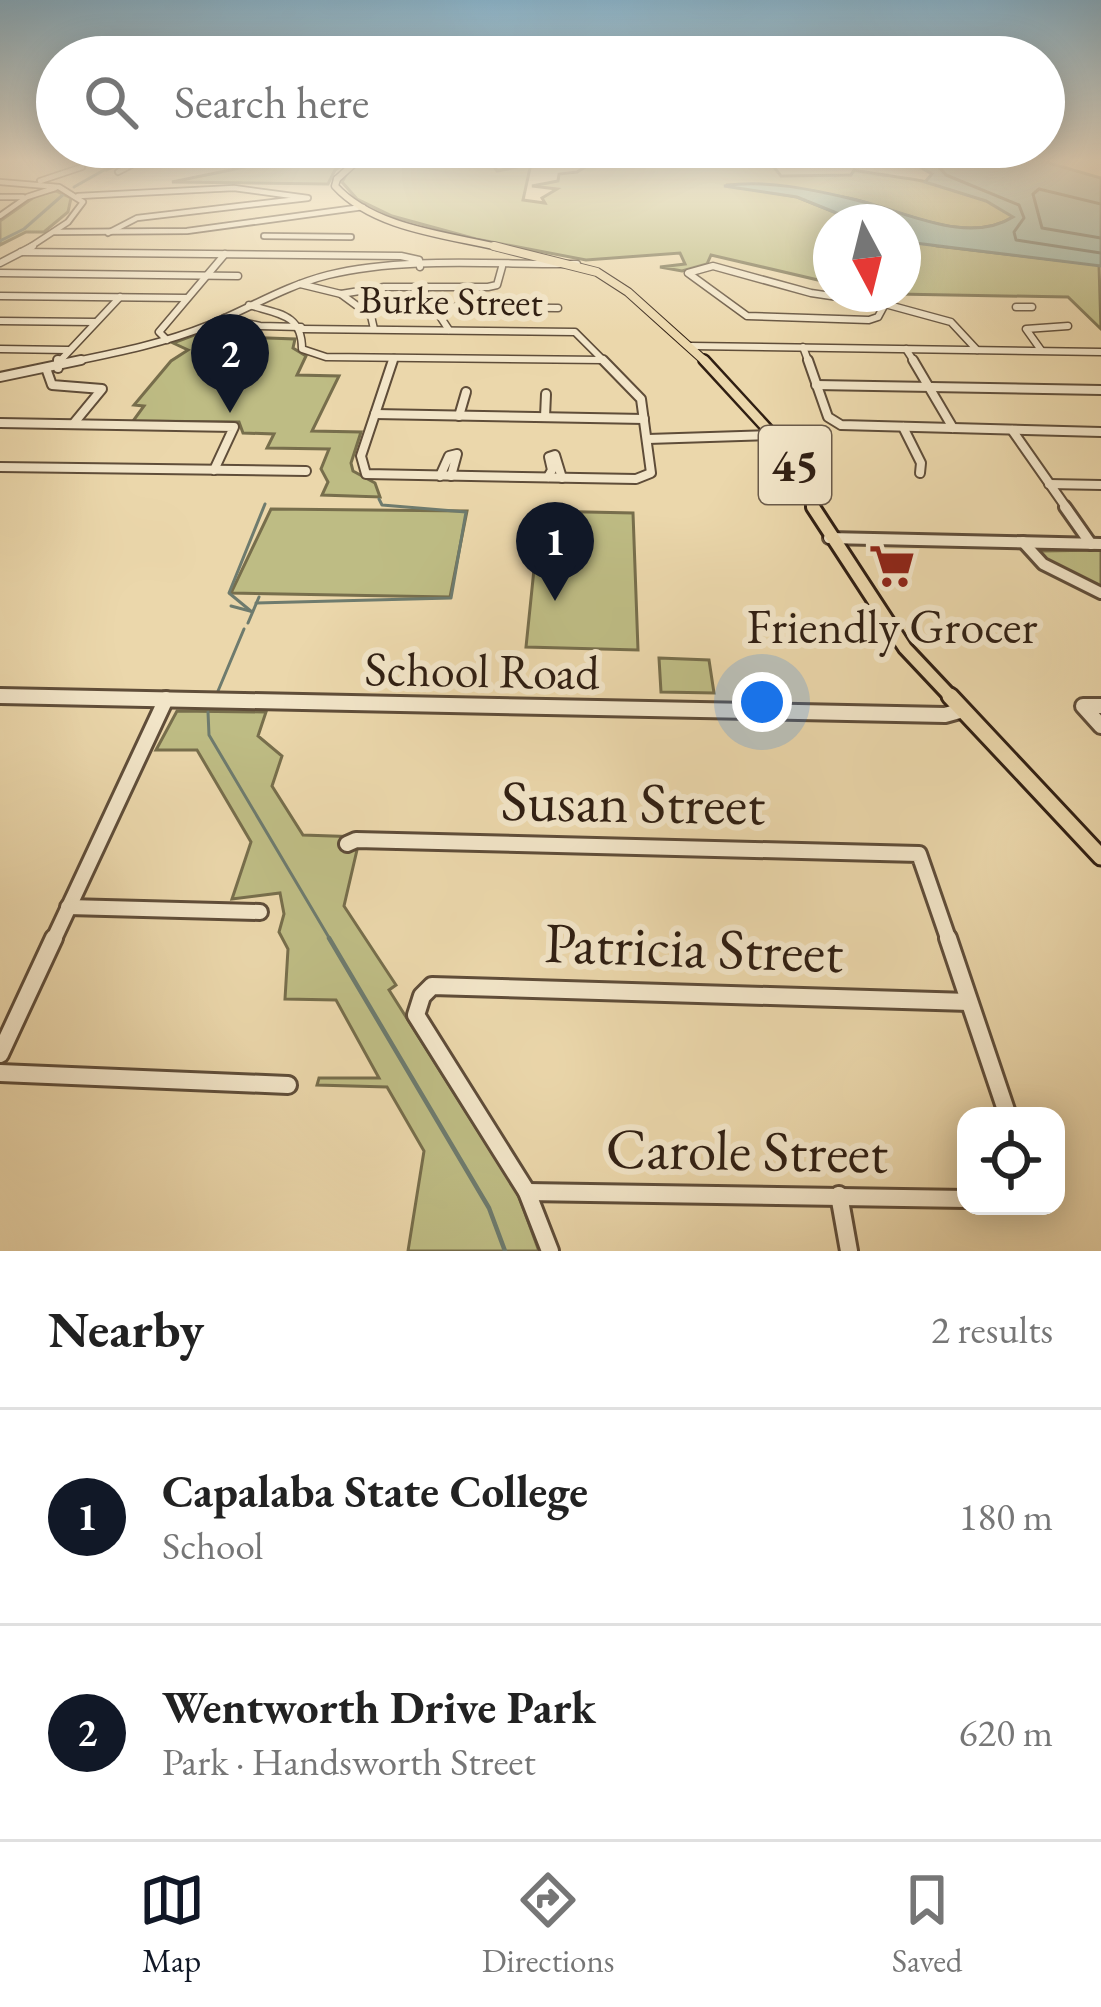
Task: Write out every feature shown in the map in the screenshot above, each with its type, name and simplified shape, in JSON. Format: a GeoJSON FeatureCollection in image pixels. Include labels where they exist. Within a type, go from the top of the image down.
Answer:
{"type":"FeatureCollection","features":[{"type":"Feature","properties":{"kind":"main road","name":"45"},"geometry":{"type":"LineString","coordinates":[[385,217],[477,244],[577,264],[619,284],[691,346],[794,461],[829,538],[905,648],[1101,857]]}},
{"type":"Feature","properties":{"kind":"street"},"geometry":{"type":"LineString","coordinates":[[0,263],[70,217]]}},
{"type":"Feature","properties":{"kind":"street"},"geometry":{"type":"LineString","coordinates":[[108,233],[144,217]]}},
{"type":"Feature","properties":{"kind":"street"},"geometry":{"type":"LineString","coordinates":[[53,232],[170,232],[290,217]]}},
{"type":"Feature","properties":{"kind":"street"},"geometry":{"type":"LineString","coordinates":[[259,222],[264,236]]}},
{"type":"Feature","properties":{"kind":"street"},"geometry":{"type":"LineString","coordinates":[[247,254],[264,236],[327,233],[351,237]]}},
{"type":"Feature","properties":{"kind":"street"},"geometry":{"type":"LineString","coordinates":[[21,252],[401,256],[419,260],[420,267]]}},
{"type":"Feature","properties":{"kind":"street"},"geometry":{"type":"LineString","coordinates":[[167,340],[159,332],[225,254]]}},
{"type":"Feature","properties":{"kind":"street"},"geometry":{"type":"LineString","coordinates":[[0,377],[47,371],[167,340],[296,284],[349,272],[577,264]]}},
{"type":"Feature","properties":{"kind":"street"},"geometry":{"type":"LineString","coordinates":[[713,266],[796,289],[885,304],[878,317],[868,320],[757,318],[742,314],[688,273],[713,266]]}},
{"type":"Feature","properties":{"kind":"street"},"geometry":{"type":"LineString","coordinates":[[296,284],[341,294],[420,286],[488,287],[497,284],[502,267]]}},
{"type":"Feature","properties":{"kind":"street"},"geometry":{"type":"LineString","coordinates":[[0,273],[238,276]]}},
{"type":"Feature","properties":{"kind":"street"},"geometry":{"type":"LineString","coordinates":[[420,286],[449,330]]}},
{"type":"Feature","properties":{"kind":"street"},"geometry":{"type":"LineString","coordinates":[[341,294],[371,316],[374,329]]}},
{"type":"Feature","properties":{"kind":"street"},"geometry":{"type":"LineString","coordinates":[[0,296],[186,298]]}},
{"type":"Feature","properties":{"kind":"street"},"geometry":{"type":"LineString","coordinates":[[58,368],[56,362],[120,297]]}},
{"type":"Feature","properties":{"kind":"street"},"geometry":{"type":"LineString","coordinates":[[248,305],[278,311],[301,328],[302,349],[313,355],[603,360]]}},
{"type":"Feature","properties":{"kind":"street"},"geometry":{"type":"LineString","coordinates":[[435,307],[558,308]]}},
{"type":"Feature","properties":{"kind":"street"},"geometry":{"type":"LineString","coordinates":[[1016,307],[1029,308],[1041,325]]}},
{"type":"Feature","properties":{"kind":"street"},"geometry":{"type":"LineString","coordinates":[[914,312],[951,322],[977,350]]}},
{"type":"Feature","properties":{"kind":"street","name":"Burke Street"},"geometry":{"type":"LineString","coordinates":[[224,318],[301,328],[575,332],[641,399],[651,473],[636,479],[562,478]]}},
{"type":"Feature","properties":{"kind":"street"},"geometry":{"type":"LineString","coordinates":[[0,321],[95,322]]}},
{"type":"Feature","properties":{"kind":"street"},"geometry":{"type":"LineString","coordinates":[[1042,351],[1026,333],[1041,325],[1061,324]]}},
{"type":"Feature","properties":{"kind":"street"},"geometry":{"type":"LineString","coordinates":[[691,346],[1101,352]]}},
{"type":"Feature","properties":{"kind":"street"},"geometry":{"type":"LineString","coordinates":[[802,347],[828,417],[842,425],[1101,432]]}},
{"type":"Feature","properties":{"kind":"street"},"geometry":{"type":"LineString","coordinates":[[0,349],[68,350]]}},
{"type":"Feature","properties":{"kind":"street"},"geometry":{"type":"LineString","coordinates":[[906,350],[953,428]]}},
{"type":"Feature","properties":{"kind":"street"},"geometry":{"type":"LineString","coordinates":[[394,358],[361,456],[364,472],[562,478],[555,455],[549,458],[553,470],[548,477]]}},
{"type":"Feature","properties":{"kind":"street"},"geometry":{"type":"LineString","coordinates":[[47,371],[52,385],[102,389],[74,423]]}},
{"type":"Feature","properties":{"kind":"street"},"geometry":{"type":"LineString","coordinates":[[816,385],[1101,389]]}},
{"type":"Feature","properties":{"kind":"street"},"geometry":{"type":"LineString","coordinates":[[459,416],[466,392]]}},
{"type":"Feature","properties":{"kind":"street"},"geometry":{"type":"LineString","coordinates":[[545,417],[547,394]]}},
{"type":"Feature","properties":{"kind":"street"},"geometry":{"type":"LineString","coordinates":[[375,414],[644,419]]}},
{"type":"Feature","properties":{"kind":"street"},"geometry":{"type":"LineString","coordinates":[[0,423],[230,426],[236,431],[214,470]]}},
{"type":"Feature","properties":{"kind":"street"},"geometry":{"type":"LineString","coordinates":[[903,427],[921,463],[920,473]]}},
{"type":"Feature","properties":{"kind":"street"},"geometry":{"type":"LineString","coordinates":[[1012,430],[1096,544]]}},
{"type":"Feature","properties":{"kind":"street"},"geometry":{"type":"LineString","coordinates":[[648,439],[774,435]]}},
{"type":"Feature","properties":{"kind":"street"},"geometry":{"type":"LineString","coordinates":[[0,466],[306,471]]}},
{"type":"Feature","properties":{"kind":"street"},"geometry":{"type":"LineString","coordinates":[[1049,484],[1101,485]]}},
{"type":"Feature","properties":{"kind":"street"},"geometry":{"type":"LineString","coordinates":[[829,538],[1096,544]]}},
{"type":"Feature","properties":{"kind":"street"},"geometry":{"type":"LineString","coordinates":[[1023,542],[1043,564],[1101,593]]}},
{"type":"Feature","properties":{"kind":"street","name":"School Road"},"geometry":{"type":"LineString","coordinates":[[0,696],[945,715],[963,710]]}},
{"type":"Feature","properties":{"kind":"street"},"geometry":{"type":"LineString","coordinates":[[0,1054],[166,699]]}},
{"type":"Feature","properties":{"kind":"street"},"geometry":{"type":"LineString","coordinates":[[1101,706],[1083,706],[1101,726]]}},
{"type":"Feature","properties":{"kind":"street","name":"Susan Street"},"geometry":{"type":"LineString","coordinates":[[347,844],[356,840],[919,854],[969,1002]]}},
{"type":"Feature","properties":{"kind":"street"},"geometry":{"type":"LineString","coordinates":[[68,907],[260,911]]}},
{"type":"Feature","properties":{"kind":"street","name":"Patricia Street"},"geometry":{"type":"LineString","coordinates":[[527,1192],[416,1016],[421,995],[438,983],[969,1002]]}},
{"type":"Feature","properties":{"kind":"street"},"geometry":{"type":"LineString","coordinates":[[969,1002],[1005,1107]]}},
{"type":"Feature","properties":{"kind":"street"},"geometry":{"type":"LineString","coordinates":[[0,1073],[288,1084]]}},
{"type":"Feature","properties":{"kind":"street"},"geometry":{"type":"LineString","coordinates":[[527,1192],[550,1251]]}},
{"type":"Feature","properties":{"kind":"street","name":"Carole Street"},"geometry":{"type":"LineString","coordinates":[[527,1192],[957,1199]]}},
{"type":"Feature","properties":{"kind":"street"},"geometry":{"type":"LineString","coordinates":[[839,1196],[849,1251]]}},
{"type":"Feature","properties":{"kind":"shaded area"},"geometry":{"type":"Polygon","coordinates":[[[62,217],[44,232],[26,232],[0,245],[0,221],[62,217]]]}},
{"type":"Feature","properties":{"kind":"shaded area"},"geometry":{"type":"Polygon","coordinates":[[[397,217],[813,217],[813,279],[711,255],[707,264],[682,271],[660,267],[685,264],[680,253],[586,260],[476,239],[397,217]]]}},
{"type":"Feature","properties":{"kind":"shaded area"},"geometry":{"type":"Polygon","coordinates":[[[921,217],[1012,217],[994,225],[952,227],[921,217]]]}},
{"type":"Feature","properties":{"kind":"shaded area"},"geometry":{"type":"Polygon","coordinates":[[[921,242],[1099,265],[1101,329],[1068,297],[921,294],[921,242]]]}},
{"type":"Feature","properties":{"kind":"shaded area"},"geometry":{"type":"Polygon","coordinates":[[[210,329],[240,337],[295,339],[293,348],[306,356],[297,375],[339,376],[312,431],[361,432],[353,471],[375,483],[380,497],[322,495],[328,482],[321,469],[329,449],[267,448],[274,434],[243,433],[239,422],[133,421],[144,406],[134,405],[171,361],[188,350],[173,343],[210,329]]]}},
{"type":"Feature","properties":{"kind":"shaded area"},"geometry":{"type":"Polygon","coordinates":[[[271,509],[467,511],[450,597],[231,593],[271,509]]]}},
{"type":"Feature","properties":{"kind":"shaded area"},"geometry":{"type":"Polygon","coordinates":[[[540,511],[633,513],[638,650],[526,647],[540,511]]]}},
{"type":"Feature","properties":{"kind":"shaded area"},"geometry":{"type":"Polygon","coordinates":[[[1101,550],[1101,589],[1047,562],[1040,551],[1101,550]]]}},
{"type":"Feature","properties":{"kind":"shaded area"},"geometry":{"type":"Polygon","coordinates":[[[659,658],[709,660],[714,693],[661,692],[659,658]]]}},
{"type":"Feature","properties":{"kind":"shaded area"},"geometry":{"type":"Polygon","coordinates":[[[177,711],[266,712],[258,736],[282,756],[272,786],[303,835],[360,837],[344,906],[396,985],[389,990],[518,1194],[539,1251],[408,1251],[424,1151],[387,1087],[317,1085],[319,1078],[379,1078],[336,1000],[285,999],[288,949],[279,932],[284,914],[280,893],[232,899],[251,842],[197,750],[156,750],[177,711]]]}},
{"type":"Feature","properties":{"kind":"water"},"geometry":{"type":"Polygon","coordinates":[[[1012,217],[1101,217],[1101,266],[921,244],[921,219],[976,228],[1012,217]]]}},
{"type":"Feature","properties":{"kind":"waterway"},"geometry":{"type":"LineString","coordinates":[[0,241],[37,217]]}},
{"type":"Feature","properties":{"kind":"waterway"},"geometry":{"type":"LineString","coordinates":[[256,603],[451,598],[466,512],[382,505],[379,499]]}},
{"type":"Feature","properties":{"kind":"waterway"},"geometry":{"type":"LineString","coordinates":[[252,612],[229,593],[265,504]]}},
{"type":"Feature","properties":{"kind":"waterway"},"geometry":{"type":"LineString","coordinates":[[256,603],[259,597]]}},
{"type":"Feature","properties":{"kind":"waterway"},"geometry":{"type":"LineString","coordinates":[[248,623],[256,603]]}},
{"type":"Feature","properties":{"kind":"waterway"},"geometry":{"type":"LineString","coordinates":[[231,606],[250,611]]}},
{"type":"Feature","properties":{"kind":"waterway"},"geometry":{"type":"LineString","coordinates":[[218,691],[244,629]]}},
{"type":"Feature","properties":{"kind":"waterway"},"geometry":{"type":"LineString","coordinates":[[208,712],[209,735],[331,941]]}},
{"type":"Feature","properties":{"kind":"waterway"},"geometry":{"type":"LineString","coordinates":[[329,938],[489,1208],[505,1251]]}},
{"type":"Feature","properties":{"kind":"place","name":"Wentworth Drive Park"},"geometry":{"type":"Point","coordinates":[230,413]}},
{"type":"Feature","properties":{"kind":"place","name":"Friendly Grocer"},"geometry":{"type":"Point","coordinates":[892,566]}},
{"type":"Feature","properties":{"kind":"place","name":"Capalaba State College"},"geometry":{"type":"Point","coordinates":[555,601]}}]}
